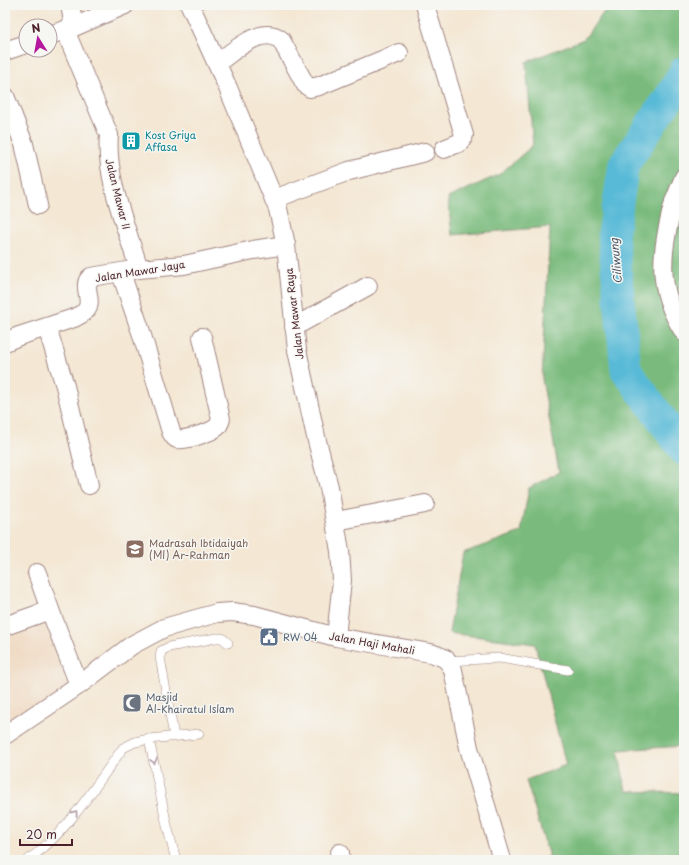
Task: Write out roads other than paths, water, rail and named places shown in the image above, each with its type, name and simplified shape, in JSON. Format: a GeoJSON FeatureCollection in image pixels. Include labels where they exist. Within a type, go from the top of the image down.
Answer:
{"type":"FeatureCollection","features":[{"type":"Feature","properties":{"kind":"street","name":"Jalan Mawar II"},"geometry":{"type":"LineString","coordinates":[[70,5],[63,31],[109,135],[108,150],[112,178],[139,269]]}},
{"type":"Feature","properties":{"kind":"street"},"geometry":{"type":"LineString","coordinates":[[63,31],[125,5]]}},
{"type":"Feature","properties":{"kind":"street","name":"Jalan Mawar Raya"},"geometry":{"type":"LineString","coordinates":[[190,5],[217,63],[278,209],[286,245],[294,327],[299,359],[336,521],[342,580],[336,637]]}},
{"type":"Feature","properties":{"kind":"street"},"geometry":{"type":"LineString","coordinates":[[425,5],[464,135],[461,142],[444,149]]}},
{"type":"Feature","properties":{"kind":"street"},"geometry":{"type":"LineString","coordinates":[[217,63],[261,35],[277,36],[284,44],[305,84],[310,88],[319,86],[399,53]]}},
{"type":"Feature","properties":{"kind":"street"},"geometry":{"type":"LineString","coordinates":[[5,51],[18,47]]}},
{"type":"Feature","properties":{"kind":"street"},"geometry":{"type":"LineString","coordinates":[[5,96],[24,144],[38,206]]}},
{"type":"Feature","properties":{"kind":"street"},"geometry":{"type":"LineString","coordinates":[[274,199],[349,171],[425,152]]}},
{"type":"Feature","properties":{"kind":"street"},"geometry":{"type":"LineString","coordinates":[[684,177],[679,203],[665,243],[663,276],[664,287],[669,304],[684,332]]}},
{"type":"Feature","properties":{"kind":"street","name":"Jalan Mawar Jaya"},"geometry":{"type":"LineString","coordinates":[[5,342],[82,314],[88,308],[89,302],[87,283],[88,280],[92,278],[139,269],[184,264],[286,245]]}},
{"type":"Feature","properties":{"kind":"street"},"geometry":{"type":"LineString","coordinates":[[121,273],[141,332],[171,432],[174,437],[178,439],[212,431],[219,424],[221,419],[202,337]]}},
{"type":"Feature","properties":{"kind":"street"},"geometry":{"type":"LineString","coordinates":[[294,327],[368,286]]}},
{"type":"Feature","properties":{"kind":"street"},"geometry":{"type":"LineString","coordinates":[[48,327],[65,386],[89,485]]}},
{"type":"Feature","properties":{"kind":"street"},"geometry":{"type":"LineString","coordinates":[[336,521],[425,504]]}},
{"type":"Feature","properties":{"kind":"street"},"geometry":{"type":"LineString","coordinates":[[37,573],[79,685]]}},
{"type":"Feature","properties":{"kind":"street"},"geometry":{"type":"LineString","coordinates":[[5,626],[50,610]]}},
{"type":"Feature","properties":{"kind":"street","name":"Jalan Haji Mahali"},"geometry":{"type":"LineString","coordinates":[[5,735],[79,685],[132,645],[164,628],[217,613],[232,612],[254,615],[336,637],[430,653],[449,661]]}},
{"type":"Feature","properties":{"kind":"street"},"geometry":{"type":"LineString","coordinates":[[449,661],[456,682],[469,748],[502,860]]}},
{"type":"Feature","properties":{"kind":"lane"},"geometry":{"type":"LineString","coordinates":[[174,737],[160,657],[161,651],[169,647],[216,638],[222,638],[228,643]]}},
{"type":"Feature","properties":{"kind":"lane"},"geometry":{"type":"LineString","coordinates":[[449,661],[500,658],[568,670]]}},
{"type":"Feature","properties":{"kind":"lane"},"geometry":{"type":"LineString","coordinates":[[28,860],[53,840],[67,824],[123,748],[134,742],[149,739],[199,734]]}},
{"type":"Feature","properties":{"kind":"lane"},"geometry":{"type":"LineString","coordinates":[[149,739],[176,860]]}},
{"type":"Feature","properties":{"kind":"waterway","name":"Ciliwung"},"geometry":{"type":"LineString","coordinates":[[684,72],[673,92],[624,164],[613,235],[626,370],[684,450]]}},
{"type":"Feature","properties":{"kind":"place","name":"Kost Griya Affasa"},"geometry":{"type":"Point","coordinates":[131,141]}},
{"type":"Feature","properties":{"kind":"place","name":"Madrasah Ibtidaiyah (MI) Ar-Rahman"},"geometry":{"type":"Point","coordinates":[135,549]}},
{"type":"Feature","properties":{"kind":"place","name":"RW 04"},"geometry":{"type":"Point","coordinates":[269,637]}},
{"type":"Feature","properties":{"kind":"place","name":"Masjid Al-Khairatul Islam"},"geometry":{"type":"Point","coordinates":[132,703]}}]}
